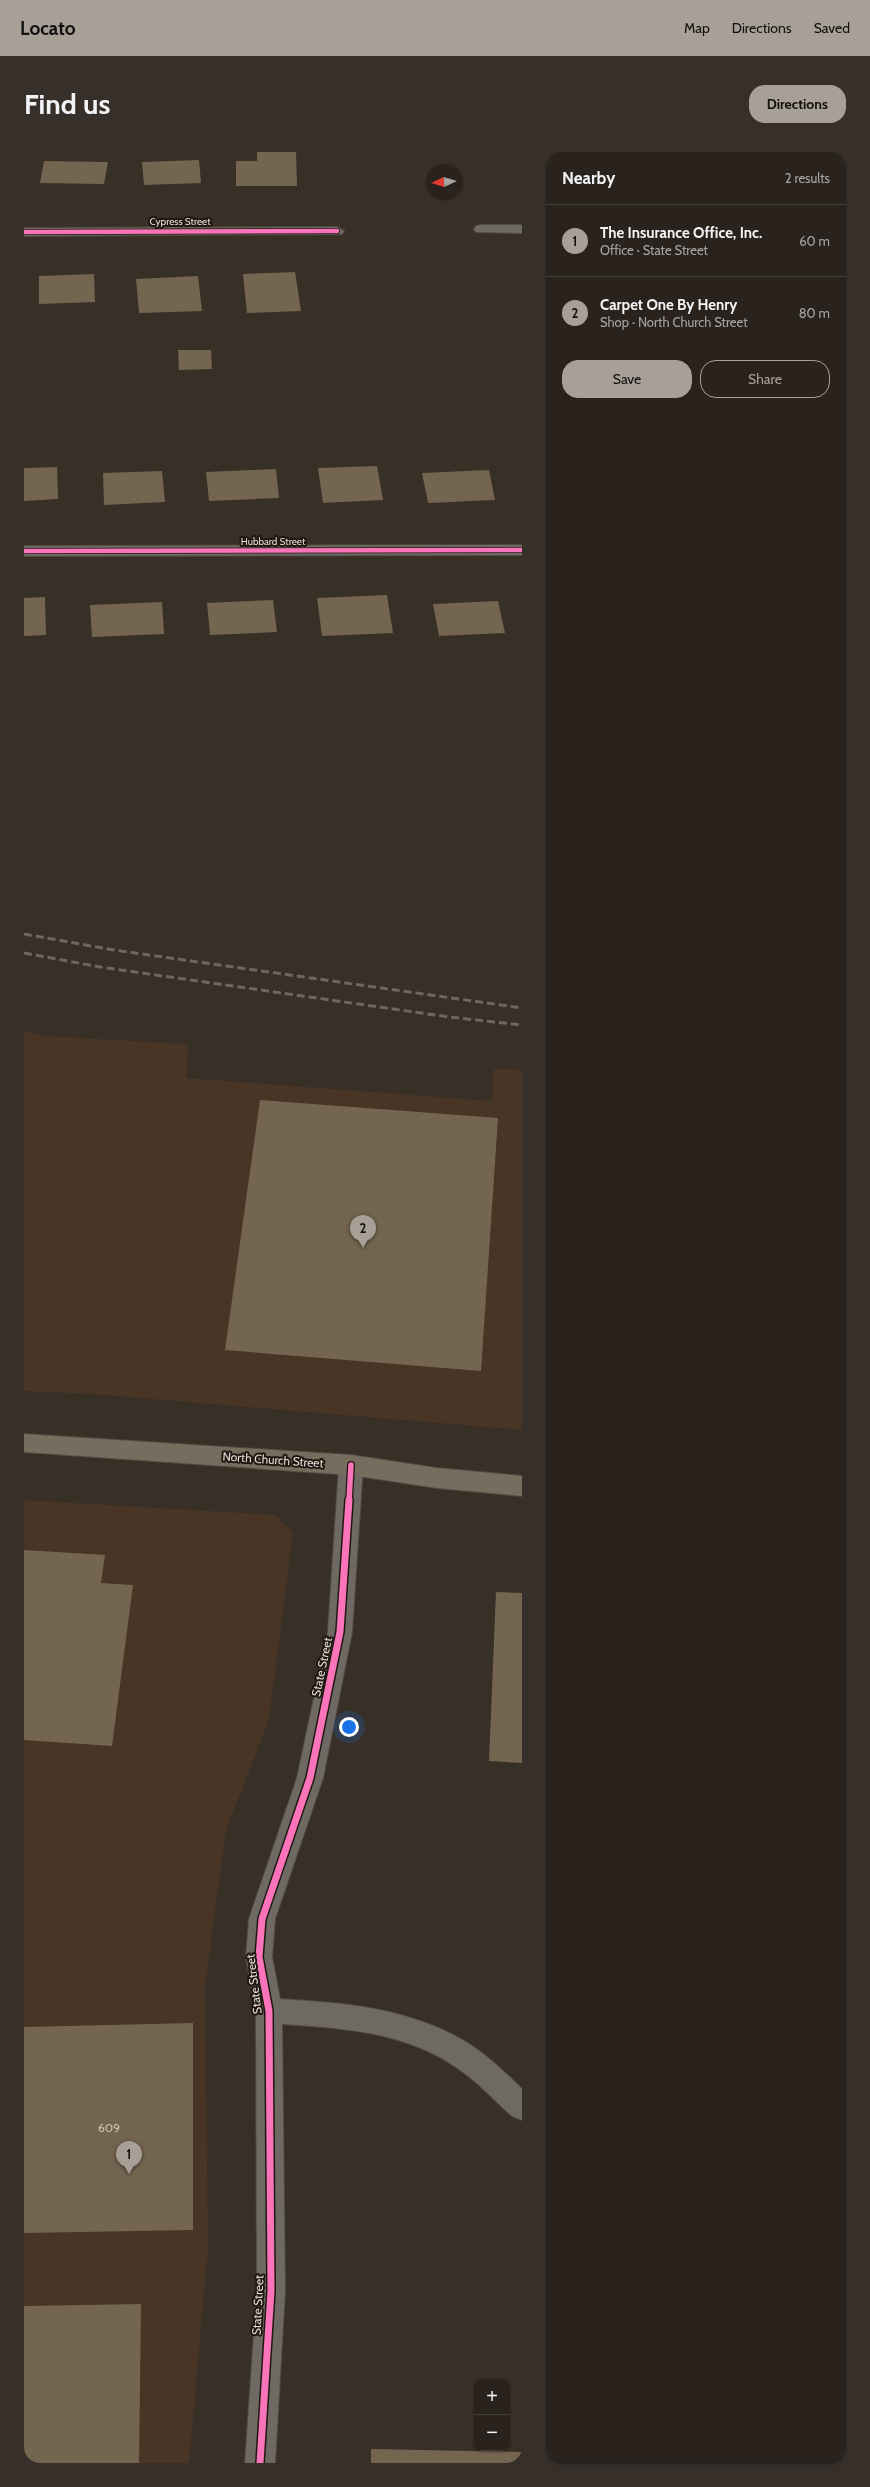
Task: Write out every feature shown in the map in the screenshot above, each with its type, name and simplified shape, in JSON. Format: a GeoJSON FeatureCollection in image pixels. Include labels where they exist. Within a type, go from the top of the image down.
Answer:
{"type":"FeatureCollection","features":[{"type":"Feature","properties":{"kind":"main road","name":"North Church Street"},"geometry":{"type":"LineString","coordinates":[[24,1443],[351,1465],[438,1478],[522,1486]]}},
{"type":"Feature","properties":{"kind":"street"},"geometry":{"type":"LineString","coordinates":[[481,229],[522,229]]}},
{"type":"Feature","properties":{"kind":"street","name":"Cypress Street"},"geometry":{"type":"LineString","coordinates":[[24,232],[337,231]]}},
{"type":"Feature","properties":{"kind":"street","name":"Hubbard Street"},"geometry":{"type":"LineString","coordinates":[[24,551],[522,550]]}},
{"type":"Feature","properties":{"kind":"street","name":"State Street"},"geometry":{"type":"LineString","coordinates":[[260,2463],[271,2291],[269,2011],[259,1957],[262,1919],[310,1778],[340,1632],[351,1465]]}},
{"type":"Feature","properties":{"kind":"street"},"geometry":{"type":"LineString","coordinates":[[269,2011],[357,2016],[406,2027],[462,2055],[522,2107]]}},
{"type":"Feature","properties":{"kind":"shaded area"},"geometry":{"type":"Polygon","coordinates":[[[24,1031],[45,1036],[188,1044],[187,1078],[492,1101],[494,1069],[522,1070],[522,1430],[93,1394],[24,1391],[24,1031]]]}},
{"type":"Feature","properties":{"kind":"shaded area"},"geometry":{"type":"Polygon","coordinates":[[[24,1500],[275,1515],[293,1532],[269,1720],[226,1830],[205,1986],[208,2247],[189,2463],[24,2463],[24,1500]]]}},
{"type":"Feature","properties":{"kind":"building"},"geometry":{"type":"Polygon","coordinates":[[[257,152],[296,152],[297,186],[236,186],[236,161],[257,161],[257,152]]]}},
{"type":"Feature","properties":{"kind":"building"},"geometry":{"type":"Polygon","coordinates":[[[199,160],[201,183],[144,185],[142,162],[199,160]]]}},
{"type":"Feature","properties":{"kind":"building"},"geometry":{"type":"Polygon","coordinates":[[[44,161],[108,162],[104,184],[40,183],[44,161]]]}},
{"type":"Feature","properties":{"kind":"building"},"geometry":{"type":"Polygon","coordinates":[[[295,272],[301,311],[247,313],[243,274],[295,272]]]}},
{"type":"Feature","properties":{"kind":"building"},"geometry":{"type":"Polygon","coordinates":[[[94,274],[95,302],[39,304],[39,276],[94,274]]]}},
{"type":"Feature","properties":{"kind":"building"},"geometry":{"type":"Polygon","coordinates":[[[198,276],[202,311],[139,313],[136,279],[198,276]]]}},
{"type":"Feature","properties":{"kind":"building"},"geometry":{"type":"Polygon","coordinates":[[[178,350],[211,350],[212,369],[179,370],[178,350]]]}},
{"type":"Feature","properties":{"kind":"building"},"geometry":{"type":"Polygon","coordinates":[[[377,466],[383,500],[323,503],[318,468],[377,466]]]}},
{"type":"Feature","properties":{"kind":"building"},"geometry":{"type":"Polygon","coordinates":[[[57,467],[58,499],[24,501],[24,468],[57,467]]]}},
{"type":"Feature","properties":{"kind":"building"},"geometry":{"type":"Polygon","coordinates":[[[276,469],[279,498],[209,501],[206,472],[276,469]]]}},
{"type":"Feature","properties":{"kind":"building"},"geometry":{"type":"Polygon","coordinates":[[[489,470],[495,500],[428,503],[422,473],[489,470]]]}},
{"type":"Feature","properties":{"kind":"building"},"geometry":{"type":"Polygon","coordinates":[[[162,471],[165,502],[104,505],[103,473],[162,471]]]}},
{"type":"Feature","properties":{"kind":"building"},"geometry":{"type":"Polygon","coordinates":[[[387,595],[393,633],[322,636],[317,598],[387,595]]]}},
{"type":"Feature","properties":{"kind":"building"},"geometry":{"type":"Polygon","coordinates":[[[45,597],[46,635],[24,636],[24,598],[45,597]]]}},
{"type":"Feature","properties":{"kind":"building"},"geometry":{"type":"Polygon","coordinates":[[[273,600],[277,632],[210,635],[207,603],[273,600]]]}},
{"type":"Feature","properties":{"kind":"building"},"geometry":{"type":"Polygon","coordinates":[[[498,601],[505,633],[439,636],[433,604],[498,601]]]}},
{"type":"Feature","properties":{"kind":"building"},"geometry":{"type":"Polygon","coordinates":[[[162,602],[164,634],[92,637],[90,605],[162,602]]]}},
{"type":"Feature","properties":{"kind":"building"},"geometry":{"type":"Polygon","coordinates":[[[260,1100],[498,1118],[481,1371],[225,1350],[260,1100]]]}},
{"type":"Feature","properties":{"kind":"building"},"geometry":{"type":"Polygon","coordinates":[[[24,1550],[105,1555],[101,1583],[133,1585],[112,1746],[24,1740],[24,1550]]]}},
{"type":"Feature","properties":{"kind":"building"},"geometry":{"type":"Polygon","coordinates":[[[496,1592],[522,1593],[522,1763],[489,1761],[496,1592]]]}},
{"type":"Feature","properties":{"kind":"building"},"geometry":{"type":"Polygon","coordinates":[[[193,2023],[193,2230],[24,2233],[24,2027],[193,2023]]]}},
{"type":"Feature","properties":{"kind":"building"},"geometry":{"type":"Polygon","coordinates":[[[141,2304],[139,2463],[24,2463],[24,2306],[141,2304]]]}},
{"type":"Feature","properties":{"kind":"building"},"geometry":{"type":"Polygon","coordinates":[[[371,2449],[522,2452],[522,2463],[371,2463],[371,2449]]]}},
{"type":"Feature","properties":{"kind":"railway"},"geometry":{"type":"LineString","coordinates":[[24,934],[114,950],[522,1008]]}},
{"type":"Feature","properties":{"kind":"railway"},"geometry":{"type":"LineString","coordinates":[[24,953],[100,967],[449,1017],[522,1025]]}},
{"type":"Feature","properties":{"kind":"cycle path"},"geometry":{"type":"LineString","coordinates":[[24,232],[337,231]]}},
{"type":"Feature","properties":{"kind":"cycle path"},"geometry":{"type":"LineString","coordinates":[[24,551],[522,550]]}},
{"type":"Feature","properties":{"kind":"cycle path"},"geometry":{"type":"LineString","coordinates":[[260,2463],[271,2291],[269,2011],[259,1957],[262,1919],[310,1778],[340,1632],[351,1465]]}},
{"type":"Feature","properties":{"kind":"place","name":"Carpet One By Henry"},"geometry":{"type":"Point","coordinates":[363,1248]}},
{"type":"Feature","properties":{"kind":"place","name":"The Insurance Office, Inc."},"geometry":{"type":"Point","coordinates":[129,2174]}}]}
